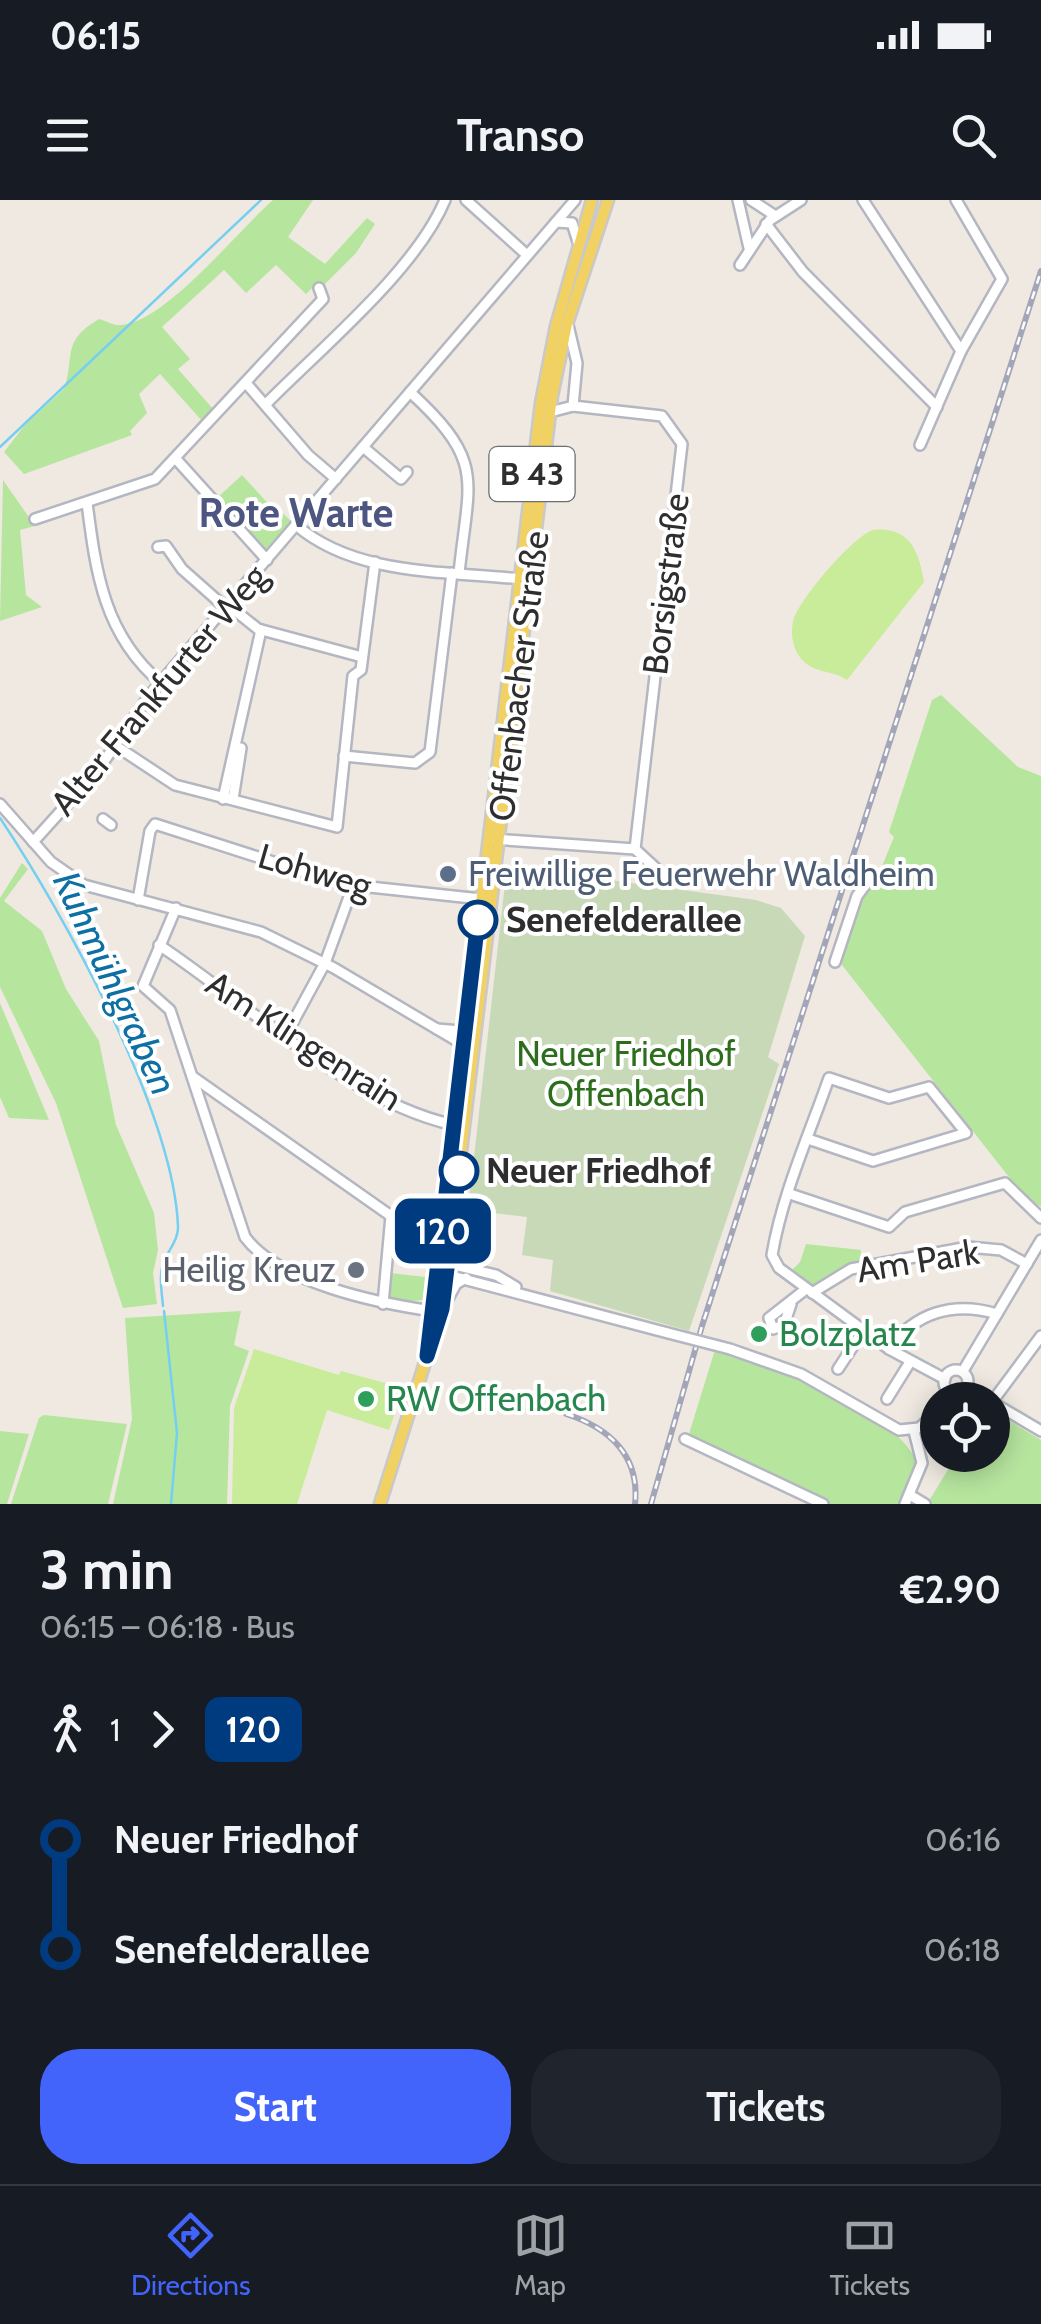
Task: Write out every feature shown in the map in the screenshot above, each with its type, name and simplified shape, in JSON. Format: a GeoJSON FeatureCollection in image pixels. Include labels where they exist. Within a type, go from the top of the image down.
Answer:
{"type":"FeatureCollection","features":[{"type":"Feature","properties":{"kind":"main road","name":"Offenbacher Straße"},"geometry":{"type":"LineString","coordinates":[[494,839],[543,388],[592,200]]}},
{"type":"Feature","properties":{"kind":"main road","name":"Offenbacher Straße"},"geometry":{"type":"LineString","coordinates":[[491,861],[550,412],[567,324],[608,200]]}},
{"type":"Feature","properties":{"kind":"main road","name":"B 43"},"geometry":{"type":"LineString","coordinates":[[380,1504],[427,1356],[437,1310],[454,1125],[470,1032],[481,899],[491,861]]}},
{"type":"Feature","properties":{"kind":"main road","name":"B 43"},"geometry":{"type":"LineString","coordinates":[[470,1032],[477,1018],[491,861]]}},
{"type":"Feature","properties":{"kind":"main road"},"geometry":{"type":"LineString","coordinates":[[443,1268],[468,1048]]}},
{"type":"Feature","properties":{"kind":"street"},"geometry":{"type":"LineString","coordinates":[[267,404],[412,254],[445,200]]}},
{"type":"Feature","properties":{"kind":"street"},"geometry":{"type":"LineString","coordinates":[[466,200],[527,255]]}},
{"type":"Feature","properties":{"kind":"street","name":"Alter Frankfurter Weg"},"geometry":{"type":"LineString","coordinates":[[33,842],[116,746],[161,683],[575,200]]}},
{"type":"Feature","properties":{"kind":"street"},"geometry":{"type":"LineString","coordinates":[[738,200],[750,248]]}},
{"type":"Feature","properties":{"kind":"street"},"geometry":{"type":"LineString","coordinates":[[752,200],[774,216]]}},
{"type":"Feature","properties":{"kind":"street"},"geometry":{"type":"LineString","coordinates":[[740,265],[766,224],[801,200]]}},
{"type":"Feature","properties":{"kind":"street"},"geometry":{"type":"LineString","coordinates":[[863,200],[961,351]]}},
{"type":"Feature","properties":{"kind":"street"},"geometry":{"type":"LineString","coordinates":[[920,445],[961,351],[1002,278],[956,200]]}},
{"type":"Feature","properties":{"kind":"street"},"geometry":{"type":"LineString","coordinates":[[556,222],[574,225],[578,248]]}},
{"type":"Feature","properties":{"kind":"street"},"geometry":{"type":"LineString","coordinates":[[766,224],[806,275],[937,406]]}},
{"type":"Feature","properties":{"kind":"street"},"geometry":{"type":"LineString","coordinates":[[35,519],[150,482],[322,299],[319,288]]}},
{"type":"Feature","properties":{"kind":"street"},"geometry":{"type":"LineString","coordinates":[[567,324],[577,363],[573,406]]}},
{"type":"Feature","properties":{"kind":"street"},"geometry":{"type":"LineString","coordinates":[[246,382],[304,451],[336,479]]}},
{"type":"Feature","properties":{"kind":"street"},"geometry":{"type":"LineString","coordinates":[[344,756],[414,764],[428,755],[468,492],[465,458],[452,432],[410,392]]}},
{"type":"Feature","properties":{"kind":"street","name":"Borsigstraße"},"geometry":{"type":"LineString","coordinates":[[550,412],[573,406],[662,416],[682,444],[635,849]]}},
{"type":"Feature","properties":{"kind":"street"},"geometry":{"type":"LineString","coordinates":[[363,447],[401,479],[407,472]]}},
{"type":"Feature","properties":{"kind":"street"},"geometry":{"type":"LineString","coordinates":[[176,458],[267,560]]}},
{"type":"Feature","properties":{"kind":"street"},"geometry":{"type":"LineString","coordinates":[[88,503],[96,574],[108,612],[128,650],[161,683]]}},
{"type":"Feature","properties":{"kind":"street"},"geometry":{"type":"LineString","coordinates":[[296,526],[323,548],[375,562],[520,579]]}},
{"type":"Feature","properties":{"kind":"street"},"geometry":{"type":"LineString","coordinates":[[158,547],[166,546],[182,569],[261,630],[362,657]]}},
{"type":"Feature","properties":{"kind":"street"},"geometry":{"type":"LineString","coordinates":[[116,746],[175,785],[337,827],[353,676],[360,670],[375,562]]}},
{"type":"Feature","properties":{"kind":"street"},"geometry":{"type":"LineString","coordinates":[[228,799],[261,630]]}},
{"type":"Feature","properties":{"kind":"street"},"geometry":{"type":"LineString","coordinates":[[0,804],[58,868],[84,885],[261,932],[325,962],[468,1048]]}},
{"type":"Feature","properties":{"kind":"street","name":"Lohweg"},"geometry":{"type":"LineString","coordinates":[[138,900],[152,826],[353,886],[481,899]]}},
{"type":"Feature","properties":{"kind":"street"},"geometry":{"type":"LineString","coordinates":[[494,839],[635,849],[662,874],[656,878]]}},
{"type":"Feature","properties":{"kind":"street"},"geometry":{"type":"LineString","coordinates":[[835,962],[857,896],[871,877]]}},
{"type":"Feature","properties":{"kind":"street"},"geometry":{"type":"LineString","coordinates":[[286,1035],[325,962],[353,886]]}},
{"type":"Feature","properties":{"kind":"street"},"geometry":{"type":"LineString","coordinates":[[176,908],[143,986],[169,1008],[240,1226],[252,1247],[282,1268],[383,1304],[437,1310],[456,1284],[466,1278]]}},
{"type":"Feature","properties":{"kind":"street","name":"Am Klingenrain"},"geometry":{"type":"LineString","coordinates":[[159,945],[286,1035],[393,1103],[454,1125]]}},
{"type":"Feature","properties":{"kind":"street"},"geometry":{"type":"LineString","coordinates":[[434,1028],[470,1032]]}},
{"type":"Feature","properties":{"kind":"street"},"geometry":{"type":"LineString","coordinates":[[191,1076],[391,1216],[383,1304]]}},
{"type":"Feature","properties":{"kind":"street"},"geometry":{"type":"LineString","coordinates":[[808,1139],[874,1161],[966,1133],[929,1087],[889,1098],[829,1078],[808,1139],[772,1250],[778,1268],[889,1349],[945,1382],[950,1371],[962,1371]]}},
{"type":"Feature","properties":{"kind":"street"},"geometry":{"type":"LineString","coordinates":[[790,1194],[889,1227],[906,1212],[1006,1184],[1041,1218]]}},
{"type":"Feature","properties":{"kind":"street"},"geometry":{"type":"LineString","coordinates":[[965,1382],[962,1371],[1041,1240]]}},
{"type":"Feature","properties":{"kind":"street","name":"Am Park"},"geometry":{"type":"LineString","coordinates":[[791,1304],[851,1269],[968,1247],[1001,1250],[1027,1264]]}},
{"type":"Feature","properties":{"kind":"street"},"geometry":{"type":"LineString","coordinates":[[443,1268],[466,1278],[730,1349],[789,1369],[894,1428],[916,1430]]}},
{"type":"Feature","properties":{"kind":"street"},"geometry":{"type":"LineString","coordinates":[[443,1268],[496,1276],[527,1294]]}},
{"type":"Feature","properties":{"kind":"street"},"geometry":{"type":"LineString","coordinates":[[889,1349],[912,1323],[936,1312],[975,1308],[997,1314]]}},
{"type":"Feature","properties":{"kind":"street"},"geometry":{"type":"LineString","coordinates":[[838,1369],[863,1331]]}},
{"type":"Feature","properties":{"kind":"street"},"geometry":{"type":"LineString","coordinates":[[1006,1382],[1040,1339]]}},
{"type":"Feature","properties":{"kind":"street"},"geometry":{"type":"LineString","coordinates":[[887,1399],[910,1362]]}},
{"type":"Feature","properties":{"kind":"street"},"geometry":{"type":"LineString","coordinates":[[1010,1411],[1040,1428]]}},
{"type":"Feature","properties":{"kind":"street"},"geometry":{"type":"LineString","coordinates":[[916,1430],[920,1426]]}},
{"type":"Feature","properties":{"kind":"street"},"geometry":{"type":"LineString","coordinates":[[916,1430],[923,1457],[908,1499],[925,1504]]}},
{"type":"Feature","properties":{"kind":"street"},"geometry":{"type":"LineString","coordinates":[[685,1439],[822,1504]]}},
{"type":"Feature","properties":{"kind":"green space"},"geometry":{"type":"Polygon","coordinates":[[[273,200],[313,200],[288,237],[325,264],[367,218],[375,224],[356,253],[324,285],[319,281],[306,294],[276,265],[246,293],[224,270],[162,327],[190,359],[178,369],[214,410],[203,422],[160,374],[139,394],[147,413],[130,431],[132,435],[24,474],[4,452],[25,425],[64,389],[71,350],[79,335],[99,319],[121,325],[159,308],[201,273],[273,200]]]}},
{"type":"Feature","properties":{"kind":"green space"},"geometry":{"type":"Polygon","coordinates":[[[242,475],[274,510],[277,508],[291,521],[265,550],[216,499],[242,475]]]}},
{"type":"Feature","properties":{"kind":"green space"},"geometry":{"type":"Polygon","coordinates":[[[3,480],[35,526],[20,530],[26,595],[42,607],[0,621],[3,480]]]}},
{"type":"Feature","properties":{"kind":"green space"},"geometry":{"type":"Polygon","coordinates":[[[873,530],[905,537],[916,552],[924,582],[847,680],[804,662],[793,643],[793,623],[807,596],[829,569],[873,530]]]}},
{"type":"Feature","properties":{"kind":"green space"},"geometry":{"type":"Polygon","coordinates":[[[941,695],[1018,767],[1041,776],[1041,1207],[1024,1196],[838,960],[862,889],[873,888],[894,837],[889,832],[932,700],[941,695]]]}},
{"type":"Feature","properties":{"kind":"green space"},"geometry":{"type":"Polygon","coordinates":[[[22,863],[28,869],[4,901],[42,931],[66,989],[99,1041],[116,1125],[154,1213],[157,1304],[123,1308],[56,1103],[0,987],[0,898],[22,863]]]}},
{"type":"Feature","properties":{"kind":"green space","name":"Neuer Friedhof Offenbach"},"geometry":{"type":"Polygon","coordinates":[[[507,866],[756,900],[781,908],[805,936],[768,1057],[779,1064],[689,1331],[550,1291],[553,1260],[522,1255],[527,1217],[468,1210],[507,866]]]}},
{"type":"Feature","properties":{"kind":"green space"},"geometry":{"type":"Polygon","coordinates":[[[0,1003],[49,1120],[9,1118],[0,1097],[0,1003]]]}},
{"type":"Feature","properties":{"kind":"green space"},"geometry":{"type":"Polygon","coordinates":[[[806,1244],[861,1250],[860,1264],[839,1270],[814,1285],[791,1271],[800,1262],[806,1244]]]}},
{"type":"Feature","properties":{"kind":"green space"},"geometry":{"type":"Polygon","coordinates":[[[390,1273],[425,1277],[423,1300],[387,1303],[390,1273]]]}},
{"type":"Feature","properties":{"kind":"green space"},"geometry":{"type":"Polygon","coordinates":[[[241,1311],[234,1345],[249,1351],[230,1406],[227,1504],[113,1504],[132,1419],[125,1318],[241,1311]]]}},
{"type":"Feature","properties":{"kind":"green space"},"geometry":{"type":"Polygon","coordinates":[[[254,1349],[339,1375],[341,1371],[404,1388],[389,1430],[327,1410],[297,1504],[232,1504],[234,1408],[254,1349]]]}},
{"type":"Feature","properties":{"kind":"green space"},"geometry":{"type":"Polygon","coordinates":[[[715,1350],[796,1378],[883,1425],[904,1443],[917,1462],[900,1504],[830,1504],[688,1437],[715,1350]]]}},
{"type":"Feature","properties":{"kind":"green space"},"geometry":{"type":"Polygon","coordinates":[[[44,1415],[127,1424],[108,1504],[11,1504],[39,1418],[44,1415]]]}},
{"type":"Feature","properties":{"kind":"green space"},"geometry":{"type":"Polygon","coordinates":[[[1010,1421],[1041,1440],[1041,1504],[927,1504],[947,1472],[1010,1472],[1010,1421]]]}},
{"type":"Feature","properties":{"kind":"green space"},"geometry":{"type":"Polygon","coordinates":[[[0,1431],[29,1434],[7,1504],[0,1504],[0,1431]]]}},
{"type":"Feature","properties":{"kind":"waterway","name":"Kuhmühlgraben"},"geometry":{"type":"LineString","coordinates":[[0,447],[261,200]]}},
{"type":"Feature","properties":{"kind":"waterway","name":"Kuhmühlgraben"},"geometry":{"type":"LineString","coordinates":[[0,818],[83,959],[111,1015],[157,1127],[172,1179],[178,1226],[161,1273],[163,1306]]}},
{"type":"Feature","properties":{"kind":"waterway","name":"Kuhmühlgraben"},"geometry":{"type":"LineString","coordinates":[[164,1311],[177,1433],[171,1504]]}},
{"type":"Feature","properties":{"kind":"railway"},"geometry":{"type":"LineString","coordinates":[[651,1504],[702,1326],[1041,271]]}},
{"type":"Feature","properties":{"kind":"railway"},"geometry":{"type":"LineString","coordinates":[[566,1414],[596,1427],[619,1446],[633,1472],[635,1504]]}},
{"type":"Feature","properties":{"kind":"bus line","name":"120"},"geometry":{"type":"LineString","coordinates":[[459,1171],[442,1309],[427,1356],[478,920]]}},
{"type":"Feature","properties":{"kind":"place","name":"Freiwillige Feuerwehr Waldheim"},"geometry":{"type":"Point","coordinates":[448,874]}},
{"type":"Feature","properties":{"kind":"place","name":"Senefelderallee"},"geometry":{"type":"Point","coordinates":[478,920]}},
{"type":"Feature","properties":{"kind":"place","name":"Neuer Friedhof"},"geometry":{"type":"Point","coordinates":[459,1171]}},
{"type":"Feature","properties":{"kind":"place","name":"Heilig Kreuz"},"geometry":{"type":"Point","coordinates":[356,1270]}},
{"type":"Feature","properties":{"kind":"place","name":"Bolzplatz"},"geometry":{"type":"Point","coordinates":[759,1334]}},
{"type":"Feature","properties":{"kind":"place","name":"RW Offenbach"},"geometry":{"type":"Point","coordinates":[366,1399]}},
{"type":"Feature","properties":{"kind":"district","name":"Rote Warte"},"geometry":{"type":"Point","coordinates":[296,513]}}]}
